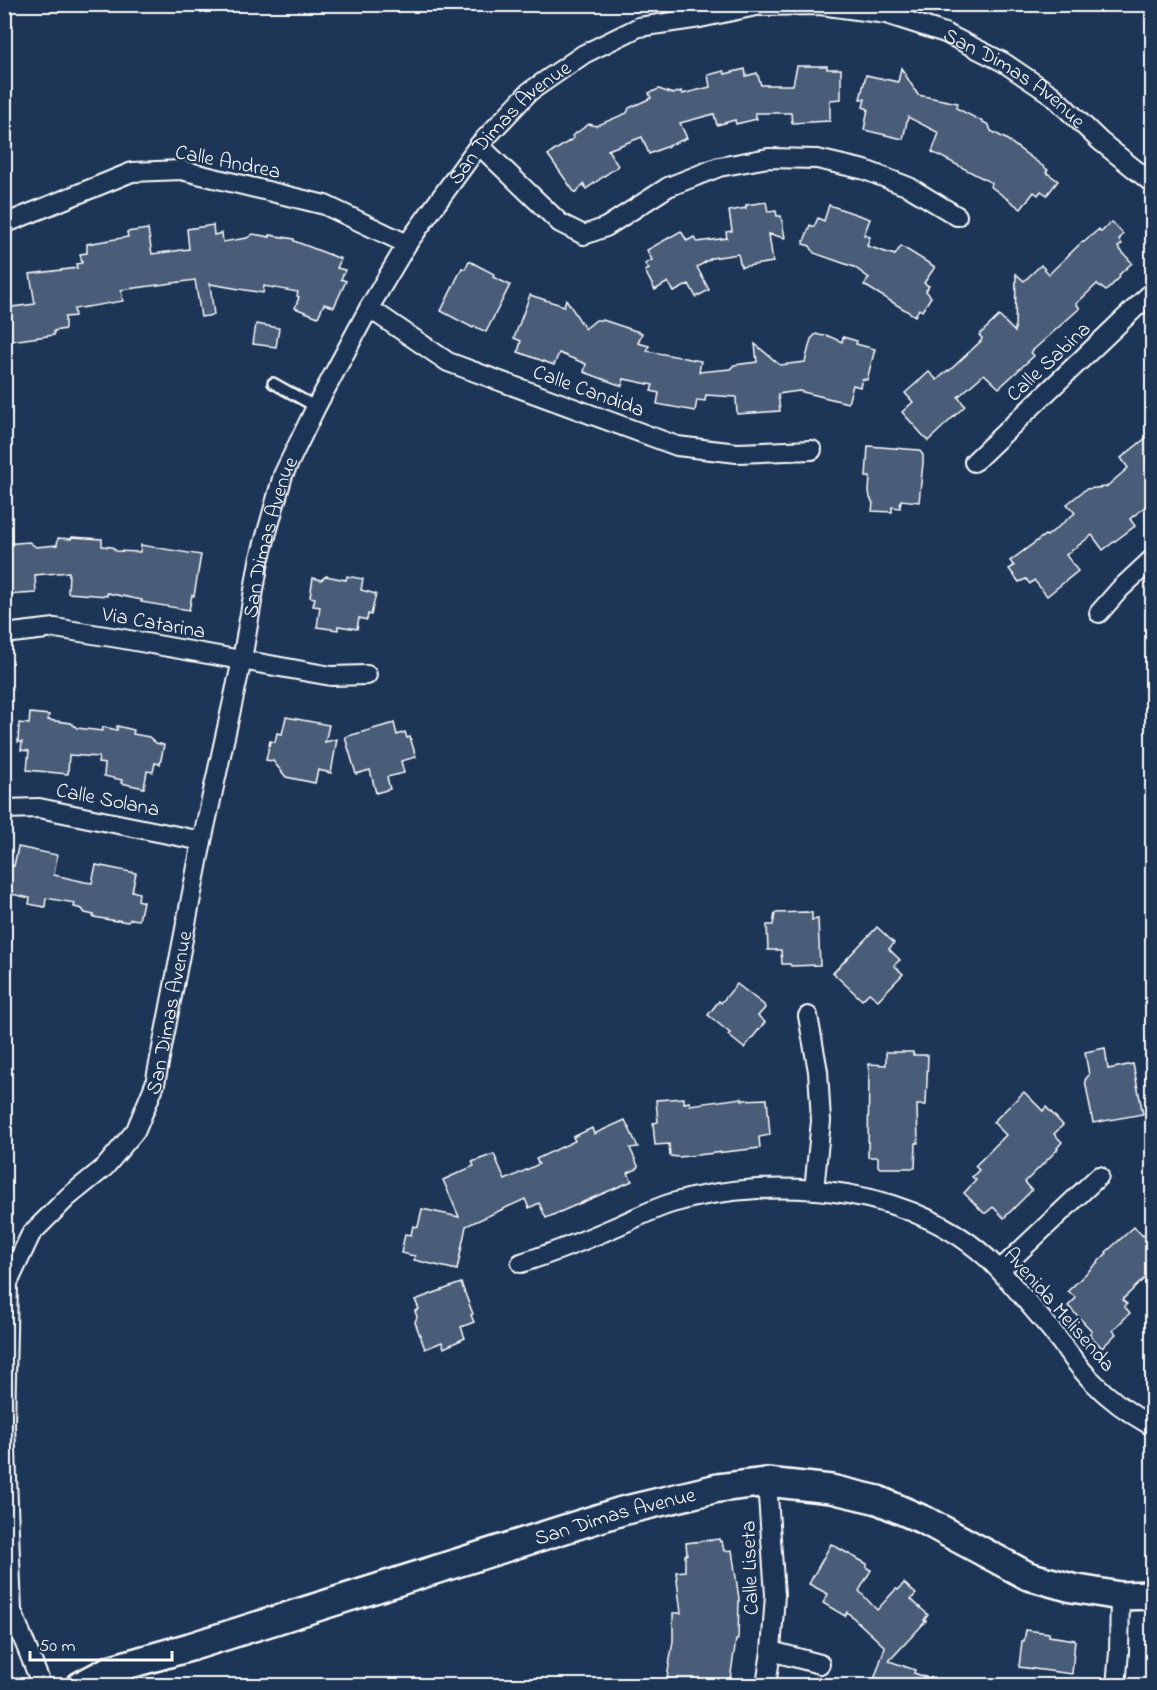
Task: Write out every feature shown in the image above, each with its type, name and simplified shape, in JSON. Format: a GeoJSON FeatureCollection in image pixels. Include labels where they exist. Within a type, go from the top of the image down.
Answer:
{"type":"FeatureCollection","features":[{"type":"Feature","properties":{"kind":"street","name":"San Dimas Avenue"},"geometry":{"type":"LineString","coordinates":[[42,1686],[12,1611],[5,1425],[8,1282],[31,1234],[68,1197],[105,1167],[136,1130],[155,1084],[202,841],[242,660],[259,561],[283,475],[369,308],[407,244],[480,145],[529,92],[584,54],[639,27],[756,6],[820,5],[886,14],[945,33],[1003,62],[1052,95],[1100,141],[1152,183]]}},
{"type":"Feature","properties":{"kind":"street"},"geometry":{"type":"LineString","coordinates":[[480,145],[560,223],[584,235],[606,227],[668,187],[719,167],[768,158],[817,159],[865,170],[909,187],[957,216]]}},
{"type":"Feature","properties":{"kind":"street","name":"Calle Andrea"},"geometry":{"type":"LineString","coordinates":[[4,224],[132,172],[181,170],[324,205],[407,244]]}},
{"type":"Feature","properties":{"kind":"street","name":"Calle Sabina"},"geometry":{"type":"LineString","coordinates":[[974,462],[1152,292]]}},
{"type":"Feature","properties":{"kind":"street","name":"Calle Candida"},"geometry":{"type":"LineString","coordinates":[[369,308],[448,362],[677,446],[737,453],[812,450]]}},
{"type":"Feature","properties":{"kind":"street"},"geometry":{"type":"LineString","coordinates":[[1099,614],[1120,589],[1152,559]]}},
{"type":"Feature","properties":{"kind":"street","name":"Via Catarina"},"geometry":{"type":"LineString","coordinates":[[4,634],[55,628],[330,676],[367,675]]}},
{"type":"Feature","properties":{"kind":"street","name":"Calle Solana"},"geometry":{"type":"LineString","coordinates":[[4,809],[39,808],[202,841]]}},
{"type":"Feature","properties":{"kind":"street"},"geometry":{"type":"LineString","coordinates":[[808,1016],[818,1071],[821,1121],[814,1190]]}},
{"type":"Feature","properties":{"kind":"street"},"geometry":{"type":"LineString","coordinates":[[1000,1270],[1099,1176]]}},
{"type":"Feature","properties":{"kind":"street","name":"Avenida Melisenda"},"geometry":{"type":"LineString","coordinates":[[520,1263],[561,1251],[670,1204],[701,1196],[761,1188],[854,1194],[930,1219],[963,1238],[1000,1270],[1090,1380],[1129,1413],[1152,1426]]}},
{"type":"Feature","properties":{"kind":"street","name":"San Dimas Avenue"},"geometry":{"type":"LineString","coordinates":[[80,1686],[112,1669],[190,1647],[622,1511],[718,1488],[767,1482],[831,1489],[878,1500],[926,1521],[1028,1576],[1071,1588],[1120,1596],[1152,1595]]}},
{"type":"Feature","properties":{"kind":"street","name":"Calle Liseta"},"geometry":{"type":"LineString","coordinates":[[766,1686],[775,1595],[767,1482]]}},
{"type":"Feature","properties":{"kind":"street"},"geometry":{"type":"LineString","coordinates":[[1116,1686],[1120,1596]]}},
{"type":"Feature","properties":{"kind":"street"},"geometry":{"type":"LineString","coordinates":[[771,1652],[820,1664]]}},
{"type":"Feature","properties":{"kind":"lane"},"geometry":{"type":"LineString","coordinates":[[273,383],[316,407]]}},
{"type":"Feature","properties":{"kind":"building"},"geometry":{"type":"Polygon","coordinates":[[[797,66],[827,66],[827,69],[841,69],[841,99],[830,100],[830,121],[792,123],[791,113],[755,113],[757,119],[736,124],[735,120],[717,125],[714,114],[680,123],[687,138],[649,154],[642,137],[608,150],[618,166],[586,189],[584,184],[575,193],[548,155],[574,138],[572,136],[589,124],[596,126],[627,113],[629,108],[651,98],[649,93],[659,89],[673,94],[681,91],[682,94],[710,87],[708,75],[745,69],[746,76],[757,73],[761,85],[793,85],[797,66]]]}},
{"type":"Feature","properties":{"kind":"building"},"geometry":{"type":"Polygon","coordinates":[[[901,68],[918,95],[958,103],[956,108],[989,125],[991,131],[1006,139],[1048,170],[1046,172],[1058,181],[1047,195],[1041,191],[1038,195],[1034,192],[1021,209],[990,186],[992,183],[932,152],[939,133],[908,117],[903,139],[864,130],[868,109],[863,107],[865,99],[860,99],[866,75],[898,82],[901,68]]]}},
{"type":"Feature","properties":{"kind":"building"},"geometry":{"type":"Polygon","coordinates":[[[766,202],[768,212],[776,211],[777,216],[781,216],[785,238],[769,234],[773,262],[741,267],[738,254],[712,258],[697,267],[709,290],[696,297],[689,284],[674,292],[668,282],[655,290],[645,271],[649,269],[645,264],[652,260],[647,250],[681,231],[687,241],[694,237],[697,242],[727,238],[726,232],[732,231],[729,211],[746,208],[746,205],[766,202]]]}},
{"type":"Feature","properties":{"kind":"building"},"geometry":{"type":"Polygon","coordinates":[[[829,205],[870,219],[864,235],[870,237],[867,246],[895,255],[901,246],[935,267],[924,283],[929,286],[926,291],[931,297],[922,311],[919,309],[915,316],[864,285],[869,278],[854,267],[814,253],[810,246],[803,244],[810,225],[814,227],[818,218],[824,221],[829,205]]]}},
{"type":"Feature","properties":{"kind":"building"},"geometry":{"type":"Polygon","coordinates":[[[1112,222],[1123,234],[1119,240],[1122,244],[1118,247],[1132,263],[1106,291],[1097,284],[1076,304],[1080,308],[1031,352],[1034,356],[999,388],[984,374],[958,397],[965,406],[928,441],[902,412],[913,402],[905,393],[929,372],[937,380],[949,371],[981,341],[982,338],[979,335],[999,316],[1015,332],[1016,274],[1024,281],[1041,265],[1049,274],[1083,241],[1099,229],[1101,232],[1112,222]]]}},
{"type":"Feature","properties":{"kind":"building"},"geometry":{"type":"Polygon","coordinates":[[[213,225],[214,235],[222,233],[223,242],[247,238],[253,234],[270,237],[270,235],[294,239],[294,241],[341,259],[337,268],[345,270],[341,279],[346,281],[334,307],[324,304],[318,317],[295,308],[299,297],[298,292],[264,286],[263,293],[210,284],[214,315],[201,317],[195,280],[121,290],[123,301],[74,309],[75,316],[65,317],[65,329],[54,331],[54,335],[4,342],[4,308],[35,304],[30,274],[77,268],[76,264],[82,263],[80,254],[87,253],[87,244],[128,237],[127,232],[148,229],[152,254],[189,249],[187,229],[213,225]]]}},
{"type":"Feature","properties":{"kind":"building"},"geometry":{"type":"Polygon","coordinates":[[[469,261],[510,285],[486,332],[474,326],[473,328],[441,311],[462,268],[465,269],[469,261]]]}},
{"type":"Feature","properties":{"kind":"building"},"geometry":{"type":"Polygon","coordinates":[[[530,295],[564,306],[566,299],[585,329],[596,320],[603,320],[642,333],[638,343],[649,346],[647,351],[701,361],[699,372],[730,369],[734,365],[757,362],[755,344],[780,365],[805,362],[811,339],[816,334],[826,335],[842,342],[843,337],[857,341],[856,344],[875,349],[867,380],[862,379],[860,387],[853,385],[848,403],[799,391],[778,394],[780,411],[737,414],[736,397],[706,395],[705,401],[697,400],[695,411],[657,404],[659,393],[651,391],[653,385],[624,379],[622,386],[584,372],[586,364],[559,353],[554,365],[518,352],[521,341],[514,338],[530,295]]]}},
{"type":"Feature","properties":{"kind":"building"},"geometry":{"type":"Polygon","coordinates":[[[256,324],[279,328],[276,347],[253,344],[256,324]]]}},
{"type":"Feature","properties":{"kind":"building"},"geometry":{"type":"Polygon","coordinates":[[[1152,433],[1152,501],[1130,519],[1135,526],[1103,550],[1092,535],[1066,555],[1078,571],[1047,596],[1034,580],[1030,584],[1026,579],[1019,582],[1009,569],[1014,566],[1010,561],[1045,535],[1047,536],[1075,513],[1067,504],[1086,489],[1106,487],[1128,468],[1121,458],[1152,433]]]}},
{"type":"Feature","properties":{"kind":"building"},"geometry":{"type":"Polygon","coordinates":[[[868,446],[919,450],[923,455],[923,463],[919,502],[901,500],[900,508],[892,507],[892,512],[872,511],[873,503],[869,491],[870,477],[866,477],[868,446]]]}},
{"type":"Feature","properties":{"kind":"building"},"geometry":{"type":"Polygon","coordinates":[[[72,537],[102,539],[102,546],[112,547],[116,551],[140,552],[141,545],[201,555],[194,596],[192,595],[189,610],[141,602],[142,600],[107,593],[107,596],[68,593],[69,572],[35,575],[36,593],[4,595],[4,544],[29,542],[36,547],[57,545],[58,538],[71,539],[72,537]]]}},
{"type":"Feature","properties":{"kind":"building"},"geometry":{"type":"Polygon","coordinates":[[[326,576],[346,580],[347,576],[363,579],[361,590],[376,594],[371,615],[368,614],[367,620],[359,618],[357,629],[338,626],[338,630],[317,627],[320,607],[313,606],[315,598],[310,597],[313,578],[321,580],[326,576]]]}},
{"type":"Feature","properties":{"kind":"building"},"geometry":{"type":"Polygon","coordinates":[[[30,713],[49,715],[48,720],[71,723],[77,728],[102,731],[103,727],[117,730],[117,726],[134,730],[133,734],[149,737],[156,743],[164,745],[160,764],[155,763],[153,772],[147,771],[144,788],[121,783],[122,780],[104,776],[105,764],[98,763],[99,757],[69,755],[68,774],[27,770],[29,751],[21,750],[22,742],[18,742],[19,723],[29,724],[30,713]]]}},
{"type":"Feature","properties":{"kind":"building"},"geometry":{"type":"Polygon","coordinates":[[[286,717],[329,725],[325,742],[337,739],[331,773],[318,770],[315,783],[286,777],[273,761],[266,760],[270,741],[275,742],[277,733],[282,734],[286,717]]]}},
{"type":"Feature","properties":{"kind":"building"},"geometry":{"type":"Polygon","coordinates":[[[394,723],[397,735],[405,732],[407,738],[410,737],[416,757],[401,761],[404,773],[387,777],[390,789],[376,793],[370,770],[356,774],[345,737],[394,723]]]}},
{"type":"Feature","properties":{"kind":"building"},"geometry":{"type":"Polygon","coordinates":[[[18,847],[57,855],[54,875],[85,882],[92,883],[96,865],[136,873],[132,891],[139,893],[138,900],[143,902],[139,920],[131,919],[127,922],[93,917],[94,915],[74,907],[75,903],[46,898],[45,907],[29,904],[30,898],[11,894],[12,891],[4,889],[4,871],[7,872],[9,865],[14,866],[18,847]]]}},
{"type":"Feature","properties":{"kind":"building"},"geometry":{"type":"Polygon","coordinates":[[[775,913],[812,913],[812,920],[818,919],[820,965],[782,964],[781,950],[768,950],[767,925],[773,925],[775,913]]]}},
{"type":"Feature","properties":{"kind":"building"},"geometry":{"type":"Polygon","coordinates":[[[877,927],[894,943],[889,949],[900,960],[894,965],[903,974],[878,1000],[869,993],[862,1000],[833,973],[877,927]]]}},
{"type":"Feature","properties":{"kind":"building"},"geometry":{"type":"Polygon","coordinates":[[[737,984],[765,1008],[758,1016],[765,1022],[744,1048],[708,1015],[737,984]]]}},
{"type":"Feature","properties":{"kind":"building"},"geometry":{"type":"Polygon","coordinates":[[[1105,1048],[1108,1069],[1133,1064],[1143,1114],[1093,1123],[1085,1080],[1089,1075],[1085,1052],[1105,1048]]]}},
{"type":"Feature","properties":{"kind":"building"},"geometry":{"type":"Polygon","coordinates":[[[886,1052],[913,1052],[913,1055],[928,1055],[926,1105],[917,1105],[918,1143],[916,1143],[915,1168],[880,1168],[878,1157],[868,1157],[869,1064],[886,1065],[886,1052]]]}},
{"type":"Feature","properties":{"kind":"building"},"geometry":{"type":"Polygon","coordinates":[[[1024,1092],[1043,1111],[1046,1107],[1063,1125],[1054,1134],[1062,1142],[1058,1149],[1025,1182],[1032,1190],[1004,1218],[993,1207],[984,1213],[964,1193],[976,1180],[972,1177],[979,1170],[975,1166],[1006,1135],[993,1122],[1024,1092]]]}},
{"type":"Feature","properties":{"kind":"building"},"geometry":{"type":"Polygon","coordinates":[[[684,1098],[684,1103],[690,1102],[690,1105],[742,1098],[742,1100],[767,1099],[770,1135],[759,1137],[760,1148],[670,1156],[669,1144],[655,1145],[653,1123],[658,1122],[656,1100],[684,1098]]]}},
{"type":"Feature","properties":{"kind":"building"},"geometry":{"type":"Polygon","coordinates":[[[625,1120],[638,1147],[630,1148],[638,1166],[637,1169],[628,1173],[632,1181],[546,1218],[539,1203],[529,1208],[525,1199],[466,1226],[457,1270],[414,1260],[415,1256],[401,1253],[405,1234],[411,1235],[413,1226],[418,1227],[422,1209],[459,1217],[443,1180],[474,1166],[472,1162],[494,1154],[505,1180],[539,1164],[536,1159],[575,1141],[573,1137],[592,1128],[594,1134],[625,1120]]]}},
{"type":"Feature","properties":{"kind":"building"},"geometry":{"type":"Polygon","coordinates":[[[1134,1227],[1143,1236],[1152,1227],[1152,1271],[1122,1300],[1127,1304],[1124,1306],[1130,1313],[1113,1330],[1116,1334],[1102,1348],[1089,1334],[1092,1331],[1068,1306],[1076,1298],[1068,1291],[1134,1227]]]}},
{"type":"Feature","properties":{"kind":"building"},"geometry":{"type":"Polygon","coordinates":[[[461,1283],[474,1322],[461,1327],[465,1338],[444,1348],[442,1342],[425,1349],[415,1322],[417,1317],[415,1311],[419,1309],[415,1300],[461,1283]]]}},
{"type":"Feature","properties":{"kind":"building"},"geometry":{"type":"Polygon","coordinates":[[[719,1539],[720,1542],[722,1541],[724,1551],[732,1550],[739,1599],[738,1640],[736,1640],[729,1686],[680,1686],[680,1682],[667,1678],[673,1641],[673,1613],[681,1613],[676,1572],[685,1571],[686,1543],[719,1539]]]}},
{"type":"Feature","properties":{"kind":"building"},"geometry":{"type":"Polygon","coordinates":[[[831,1544],[867,1564],[867,1568],[871,1570],[859,1591],[877,1610],[904,1583],[916,1594],[911,1599],[928,1615],[924,1620],[926,1621],[889,1661],[915,1670],[914,1673],[942,1683],[941,1686],[872,1686],[885,1647],[847,1612],[845,1616],[823,1603],[828,1594],[809,1584],[831,1544]]]}},
{"type":"Feature","properties":{"kind":"building"},"geometry":{"type":"Polygon","coordinates":[[[1026,1630],[1075,1640],[1072,1674],[1019,1667],[1022,1641],[1024,1641],[1026,1630]]]}}]}
